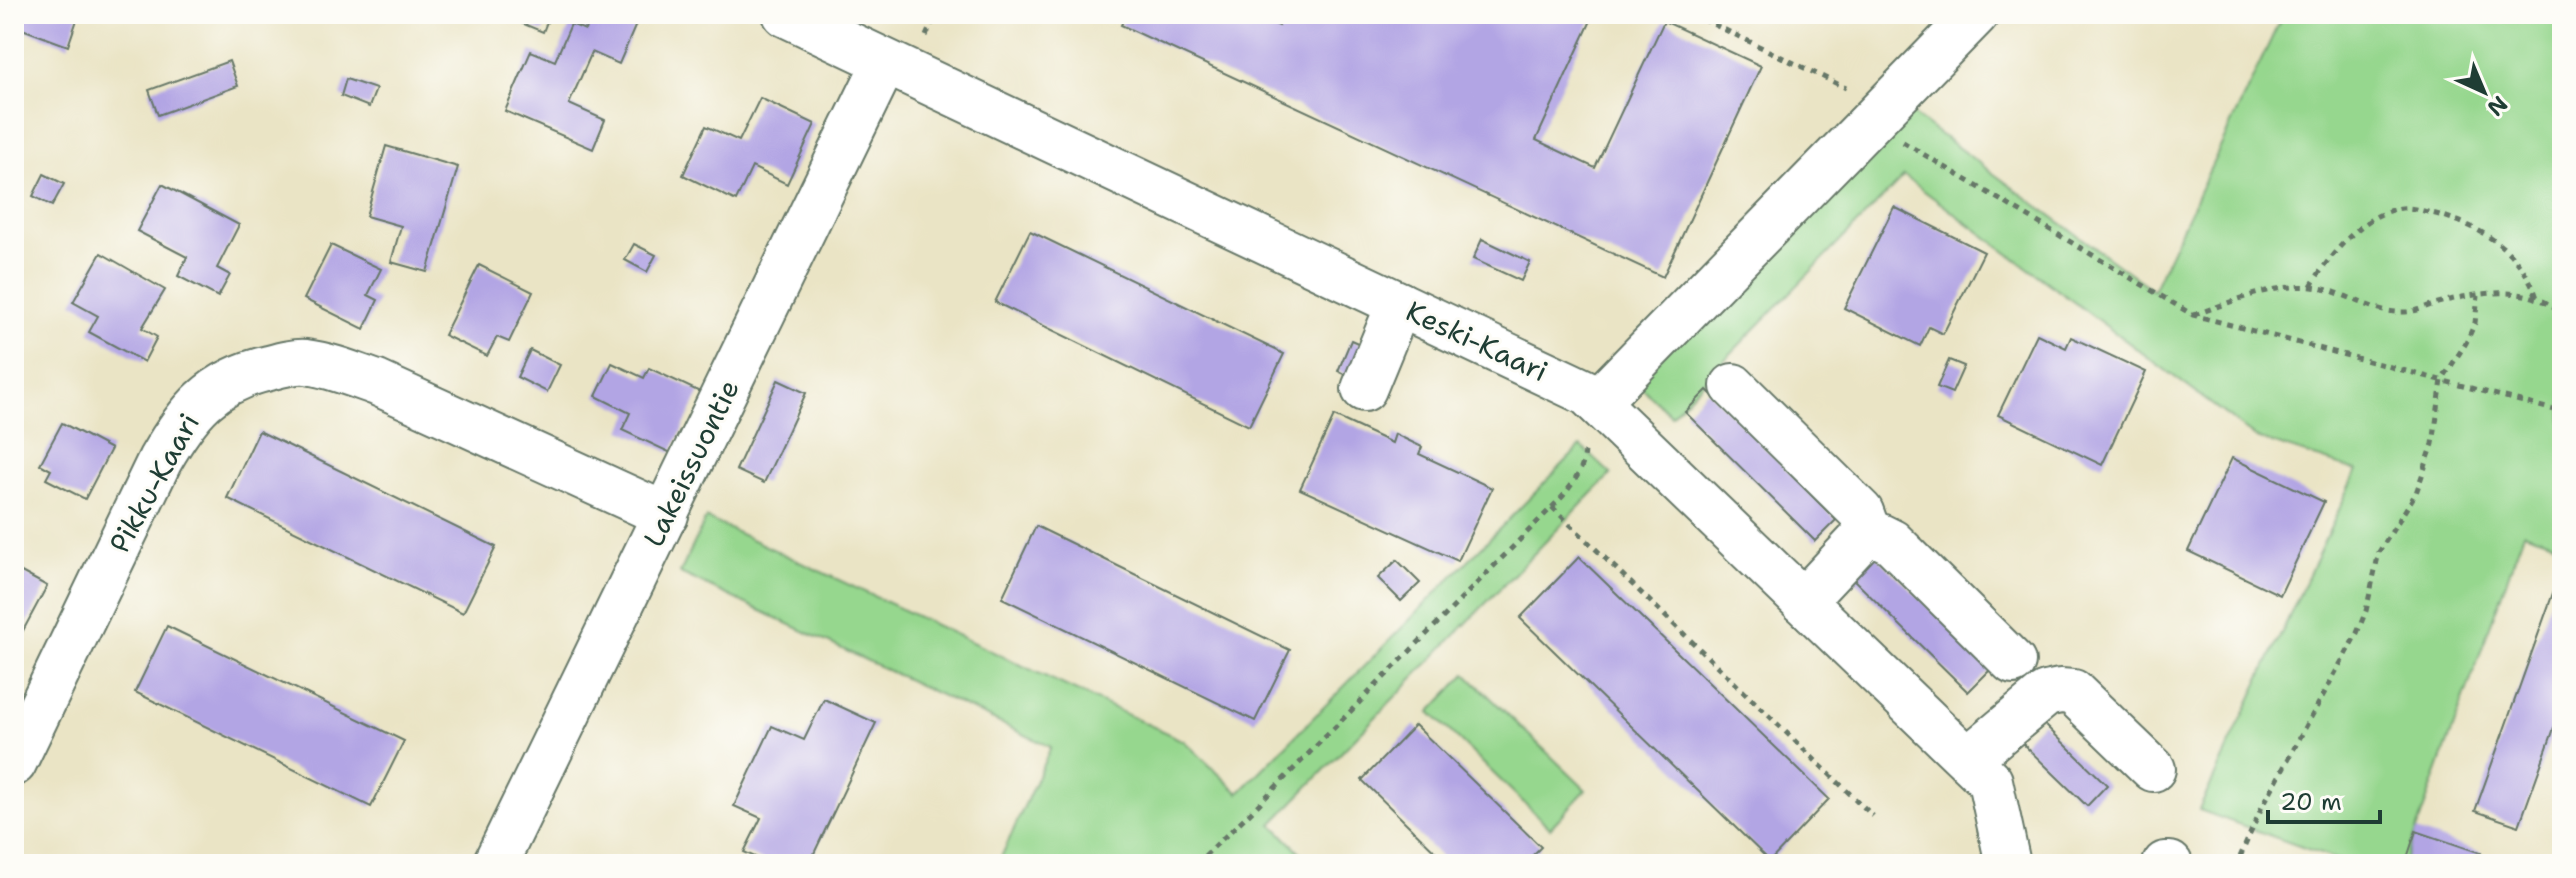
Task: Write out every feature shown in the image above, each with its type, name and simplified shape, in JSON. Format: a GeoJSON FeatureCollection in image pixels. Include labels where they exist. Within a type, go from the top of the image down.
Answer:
{"type":"FeatureCollection","features":[{"type":"Feature","properties":{"kind":"street","name":"Keski-Kaari"},"geometry":{"type":"LineString","coordinates":[[785,14],[1592,397],[1990,781],[2008,864]]}},
{"type":"Feature","properties":{"kind":"street"},"geometry":{"type":"LineString","coordinates":[[1592,397],[1862,107],[1976,14]]}},
{"type":"Feature","properties":{"kind":"street","name":"Lakeissuontie"},"geometry":{"type":"LineString","coordinates":[[495,864],[885,62]]}},
{"type":"Feature","properties":{"kind":"street"},"geometry":{"type":"LineString","coordinates":[[1364,389],[1399,304]]}},
{"type":"Feature","properties":{"kind":"street","name":"Pikku-Kaari"},"geometry":{"type":"LineString","coordinates":[[14,763],[177,430],[196,405],[219,387],[244,374],[302,362],[336,368],[377,383],[666,515]]}},
{"type":"Feature","properties":{"kind":"street"},"geometry":{"type":"LineString","coordinates":[[1733,386],[1861,512],[1865,523],[1864,536],[1803,601]]}},
{"type":"Feature","properties":{"kind":"street"},"geometry":{"type":"LineString","coordinates":[[1864,536],[1880,536],[1892,542],[2013,662]]}},
{"type":"Feature","properties":{"kind":"street"},"geometry":{"type":"LineString","coordinates":[[1968,759],[2046,694],[2060,691],[2073,692],[2153,769]]}},
{"type":"Feature","properties":{"kind":"path"},"geometry":{"type":"LineString","coordinates":[[923,40],[936,14]]}},
{"type":"Feature","properties":{"kind":"path"},"geometry":{"type":"LineString","coordinates":[[1692,14],[1862,107],[2193,315],[2562,412]]}},
{"type":"Feature","properties":{"kind":"path"},"geometry":{"type":"LineString","coordinates":[[2311,286],[2323,266],[2355,231],[2401,208],[2446,216],[2482,232],[2520,265],[2531,281],[2537,298]]}},
{"type":"Feature","properties":{"kind":"path"},"geometry":{"type":"LineString","coordinates":[[2193,315],[2268,291],[2311,286],[2385,311],[2407,312],[2507,291],[2537,298],[2562,314]]}},
{"type":"Feature","properties":{"kind":"path"},"geometry":{"type":"LineString","coordinates":[[2240,857],[2280,771],[2357,633],[2366,611],[2379,552],[2416,493],[2433,444],[2442,380],[2475,323],[2478,296]]}},
{"type":"Feature","properties":{"kind":"path"},"geometry":{"type":"LineString","coordinates":[[1196,864],[1256,807],[1576,480],[1585,460],[1584,421],[1592,397]]}},
{"type":"Feature","properties":{"kind":"path"},"geometry":{"type":"LineString","coordinates":[[1552,507],[1873,816]]}},
{"type":"Feature","properties":{"kind":"green space"},"geometry":{"type":"Polygon","coordinates":[[[2283,14],[2562,14],[2562,545],[2524,532],[2404,864],[2349,864],[2199,810],[2357,471],[2257,438],[1904,176],[1671,415],[1631,378],[1897,103],[2153,290],[2283,14]]]}},
{"type":"Feature","properties":{"kind":"green space"},"geometry":{"type":"Polygon","coordinates":[[[1581,446],[1611,474],[1272,824],[1312,864],[1232,864],[1228,861],[1224,864],[998,864],[1051,747],[680,573],[706,518],[1184,741],[1239,793],[1581,446]]]}},
{"type":"Feature","properties":{"kind":"green space"},"geometry":{"type":"Polygon","coordinates":[[[1466,674],[1586,790],[1550,828],[1430,712],[1466,674]]]}},
{"type":"Feature","properties":{"kind":"building"},"geometry":{"type":"Polygon","coordinates":[[[14,14],[79,14],[68,46],[14,26],[14,14]]]}},
{"type":"Feature","properties":{"kind":"building"},"geometry":{"type":"Polygon","coordinates":[[[510,14],[550,14],[543,32],[509,18],[510,14]]]}},
{"type":"Feature","properties":{"kind":"building"},"geometry":{"type":"Polygon","coordinates":[[[592,14],[617,14],[637,22],[619,64],[592,52],[569,104],[605,120],[593,149],[505,111],[531,51],[555,61],[571,24],[585,30],[592,14]]]}},
{"type":"Feature","properties":{"kind":"building"},"geometry":{"type":"Polygon","coordinates":[[[1126,14],[1252,14],[1279,26],[1284,14],[1594,14],[1536,140],[1595,168],[1664,21],[1761,66],[1663,277],[1121,25],[1126,14]]]}},
{"type":"Feature","properties":{"kind":"building"},"geometry":{"type":"Polygon","coordinates":[[[229,61],[238,86],[158,115],[149,90],[229,61]]]}},
{"type":"Feature","properties":{"kind":"building"},"geometry":{"type":"Polygon","coordinates":[[[346,79],[376,89],[369,107],[341,96],[346,79]]]}},
{"type":"Feature","properties":{"kind":"building"},"geometry":{"type":"Polygon","coordinates":[[[760,98],[815,124],[787,184],[752,167],[736,201],[683,175],[706,126],[739,141],[760,98]]]}},
{"type":"Feature","properties":{"kind":"building"},"geometry":{"type":"Polygon","coordinates":[[[386,146],[458,167],[427,272],[391,262],[401,226],[366,216],[386,146]]]}},
{"type":"Feature","properties":{"kind":"building"},"geometry":{"type":"Polygon","coordinates":[[[44,174],[64,184],[52,206],[33,196],[44,174]]]}},
{"type":"Feature","properties":{"kind":"building"},"geometry":{"type":"Polygon","coordinates":[[[162,184],[239,225],[217,268],[230,275],[218,297],[178,276],[187,257],[137,231],[162,184]]]}},
{"type":"Feature","properties":{"kind":"building"},"geometry":{"type":"Polygon","coordinates":[[[1894,207],[1984,252],[1943,334],[1929,327],[1920,346],[1844,308],[1894,207]]]}},
{"type":"Feature","properties":{"kind":"building"},"geometry":{"type":"Polygon","coordinates":[[[1030,231],[1284,354],[1249,426],[995,302],[1030,231]]]}},
{"type":"Feature","properties":{"kind":"building"},"geometry":{"type":"Polygon","coordinates":[[[1482,239],[1530,262],[1521,281],[1473,259],[1482,239]]]}},
{"type":"Feature","properties":{"kind":"building"},"geometry":{"type":"Polygon","coordinates":[[[634,244],[656,255],[647,272],[625,260],[634,244]]]}},
{"type":"Feature","properties":{"kind":"building"},"geometry":{"type":"Polygon","coordinates":[[[331,245],[381,269],[368,295],[378,300],[364,329],[304,299],[331,245]]]}},
{"type":"Feature","properties":{"kind":"building"},"geometry":{"type":"Polygon","coordinates":[[[101,253],[165,290],[142,328],[157,337],[144,362],[89,332],[98,316],[73,302],[101,253]]]}},
{"type":"Feature","properties":{"kind":"building"},"geometry":{"type":"Polygon","coordinates":[[[479,265],[533,292],[509,342],[497,337],[487,356],[444,335],[479,265]]]}},
{"type":"Feature","properties":{"kind":"building"},"geometry":{"type":"Polygon","coordinates":[[[2037,334],[2066,348],[2071,337],[2146,372],[2102,465],[1998,415],[2037,334]]]}},
{"type":"Feature","properties":{"kind":"building"},"geometry":{"type":"Polygon","coordinates":[[[1351,340],[1369,348],[1355,379],[1338,371],[1351,340]]]}},
{"type":"Feature","properties":{"kind":"building"},"geometry":{"type":"Polygon","coordinates":[[[530,350],[560,365],[547,392],[517,377],[530,350]]]}},
{"type":"Feature","properties":{"kind":"building"},"geometry":{"type":"Polygon","coordinates":[[[1949,360],[1964,366],[1952,393],[1937,387],[1949,360]]]}},
{"type":"Feature","properties":{"kind":"building"},"geometry":{"type":"Polygon","coordinates":[[[612,363],[644,378],[649,368],[700,392],[671,453],[622,430],[630,413],[596,396],[612,363]]]}},
{"type":"Feature","properties":{"kind":"building"},"geometry":{"type":"Polygon","coordinates":[[[778,380],[806,393],[764,483],[736,470],[778,380]]]}},
{"type":"Feature","properties":{"kind":"building"},"geometry":{"type":"Polygon","coordinates":[[[1707,390],[1836,520],[1815,541],[1685,412],[1707,390]]]}},
{"type":"Feature","properties":{"kind":"building"},"geometry":{"type":"Polygon","coordinates":[[[1334,416],[1392,443],[1395,434],[1422,447],[1419,454],[1492,488],[1458,561],[1300,489],[1334,416]]]}},
{"type":"Feature","properties":{"kind":"building"},"geometry":{"type":"Polygon","coordinates":[[[62,423],[111,449],[85,499],[46,479],[51,470],[40,464],[62,423]]]}},
{"type":"Feature","properties":{"kind":"building"},"geometry":{"type":"Polygon","coordinates":[[[259,431],[496,547],[463,613],[227,498],[259,431]]]}},
{"type":"Feature","properties":{"kind":"building"},"geometry":{"type":"Polygon","coordinates":[[[2232,458],[2324,502],[2280,595],[2188,551],[2232,458]]]}},
{"type":"Feature","properties":{"kind":"building"},"geometry":{"type":"Polygon","coordinates":[[[1036,526],[1290,650],[1255,721],[1002,598],[1036,526]]]}},
{"type":"Feature","properties":{"kind":"building"},"geometry":{"type":"Polygon","coordinates":[[[1870,550],[1992,668],[1968,692],[1847,573],[1870,550]]]}},
{"type":"Feature","properties":{"kind":"building"},"geometry":{"type":"Polygon","coordinates":[[[1579,557],[1829,799],[1770,861],[1520,618],[1579,557]]]}},
{"type":"Feature","properties":{"kind":"building"},"geometry":{"type":"Polygon","coordinates":[[[1397,560],[1420,583],[1401,601],[1378,578],[1397,560]]]}},
{"type":"Feature","properties":{"kind":"building"},"geometry":{"type":"Polygon","coordinates":[[[14,568],[47,586],[18,640],[14,638],[14,568]]]}},
{"type":"Feature","properties":{"kind":"building"},"geometry":{"type":"Polygon","coordinates":[[[2562,568],[2562,706],[2519,826],[2475,811],[2562,568]]]}},
{"type":"Feature","properties":{"kind":"building"},"geometry":{"type":"Polygon","coordinates":[[[167,626],[404,741],[371,807],[135,692],[167,626]]]}},
{"type":"Feature","properties":{"kind":"building"},"geometry":{"type":"Polygon","coordinates":[[[824,699],[876,723],[809,864],[770,864],[744,852],[761,818],[734,806],[772,726],[804,740],[824,699]]]}},
{"type":"Feature","properties":{"kind":"building"},"geometry":{"type":"Polygon","coordinates":[[[2042,722],[2107,785],[2087,806],[2022,743],[2042,722]]]}},
{"type":"Feature","properties":{"kind":"building"},"geometry":{"type":"Polygon","coordinates":[[[1415,725],[1541,847],[1524,864],[1448,864],[1362,780],[1415,725]]]}},
{"type":"Feature","properties":{"kind":"building"},"geometry":{"type":"Polygon","coordinates":[[[2416,831],[2481,853],[2477,864],[2405,864],[2416,831]]]}}]}
